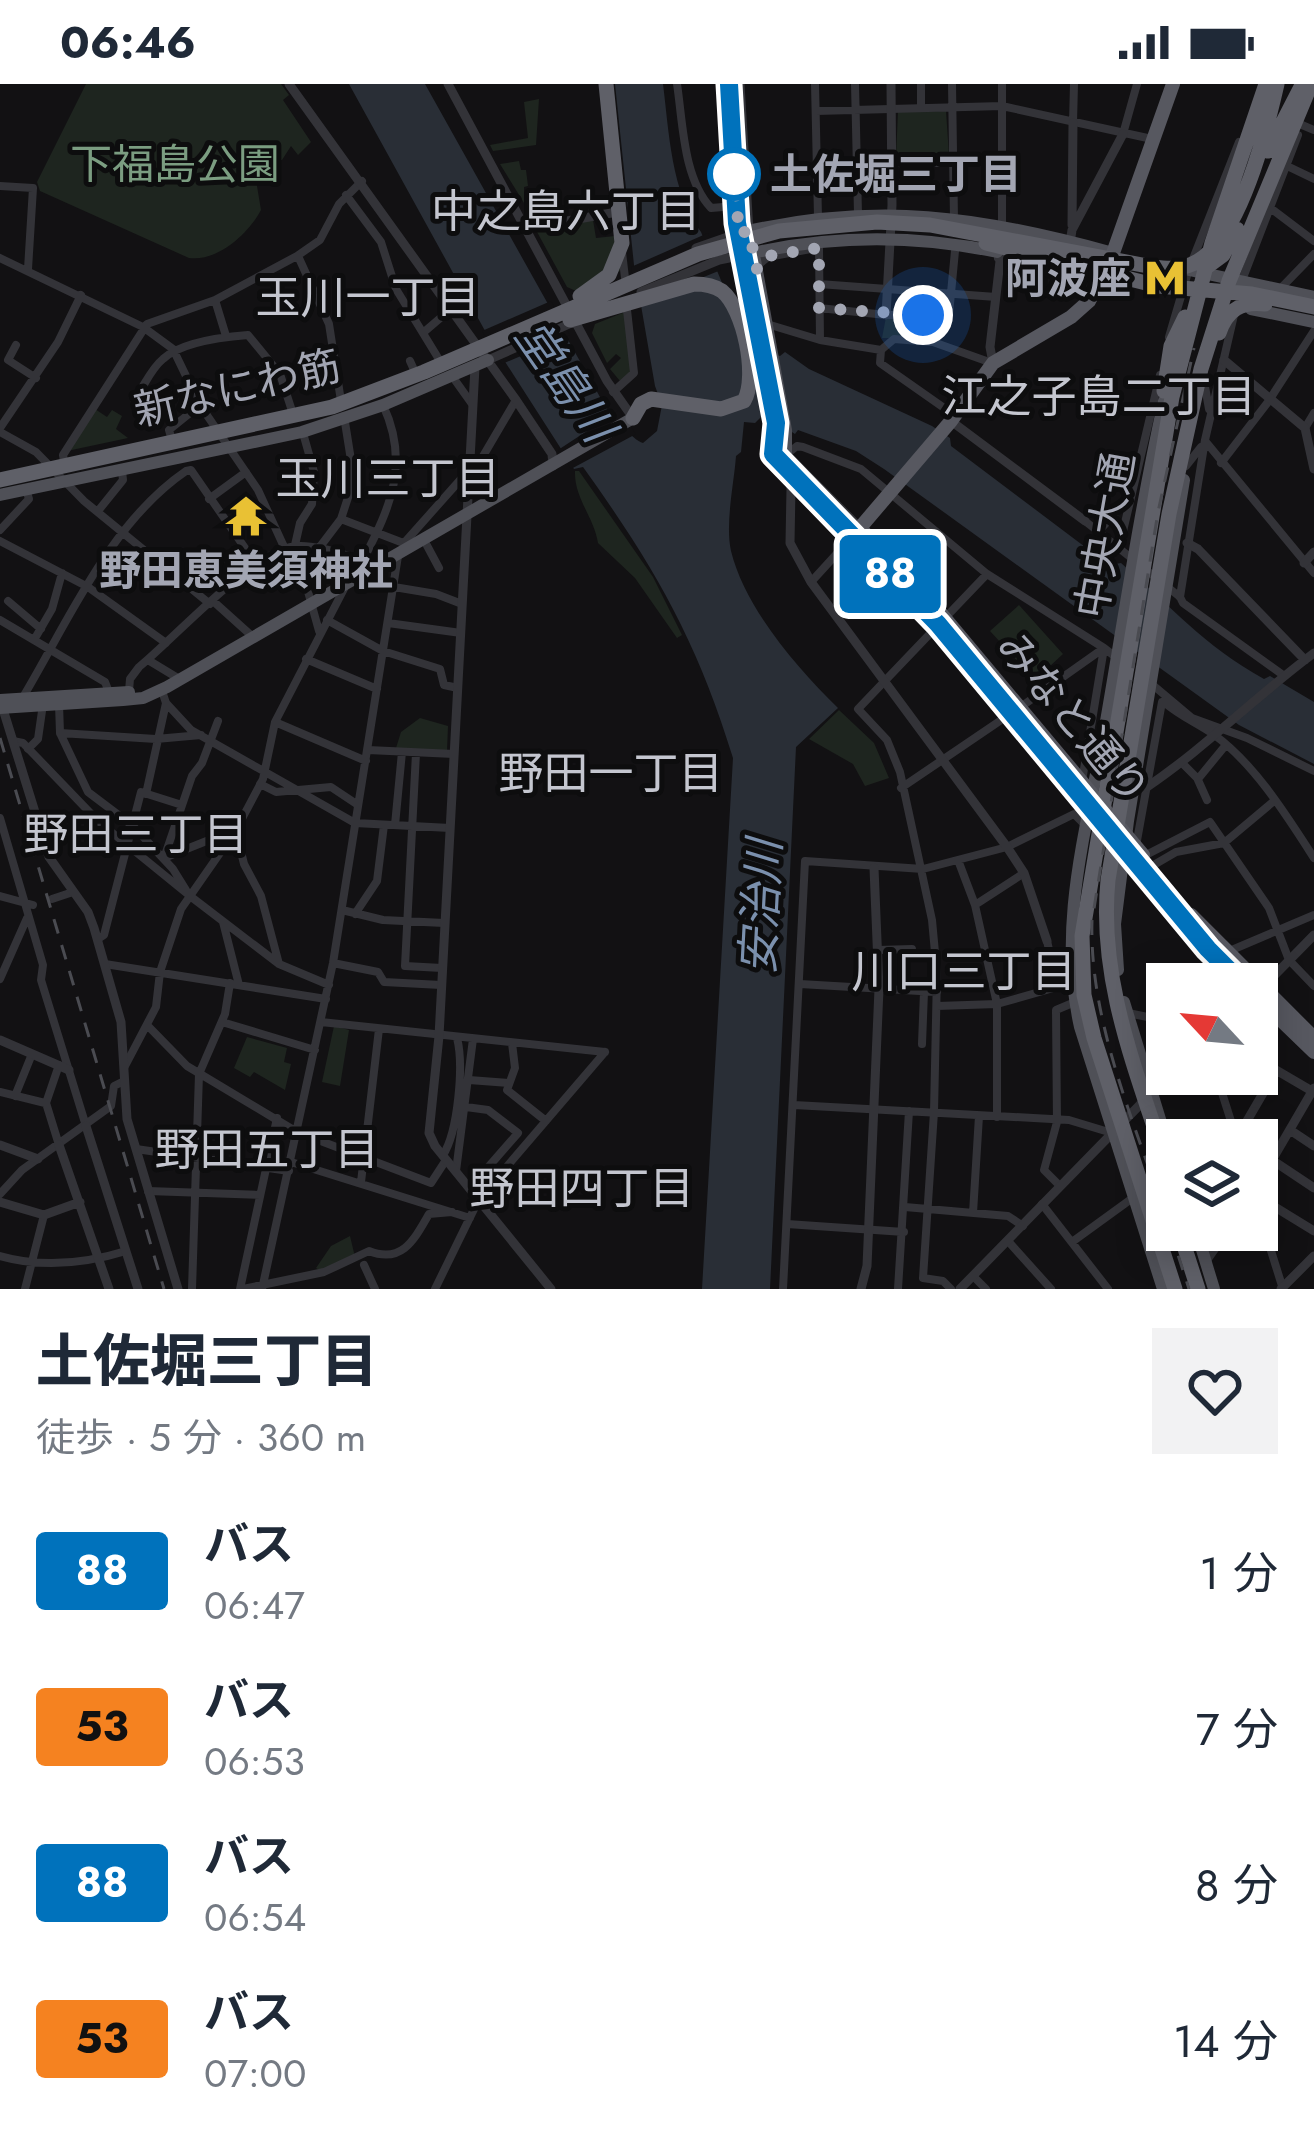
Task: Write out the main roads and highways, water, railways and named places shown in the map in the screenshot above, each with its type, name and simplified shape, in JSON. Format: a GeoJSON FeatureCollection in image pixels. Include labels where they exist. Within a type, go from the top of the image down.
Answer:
{"type":"FeatureCollection","features":[{"type":"Feature","properties":{"kind":"highway"},"geometry":{"type":"LineString","coordinates":[[1139,552],[1186,337],[1264,84]]}},
{"type":"Feature","properties":{"kind":"highway"},"geometry":{"type":"LineString","coordinates":[[0,484],[318,411],[487,352],[698,254],[778,231],[877,222],[975,231],[1168,269],[1200,260],[1228,228],[1264,136],[1276,84]]}},
{"type":"Feature","properties":{"kind":"highway"},"geometry":{"type":"LineString","coordinates":[[1004,253],[1166,278],[1210,266],[1234,238],[1272,142],[1306,84]]}},
{"type":"Feature","properties":{"kind":"highway"},"geometry":{"type":"LineString","coordinates":[[1146,1125],[1108,1003],[1102,964],[1111,860],[1162,556],[1214,323],[1306,84]]}},
{"type":"Feature","properties":{"kind":"highway"},"geometry":{"type":"LineString","coordinates":[[1102,278],[1171,85]]}},
{"type":"Feature","properties":{"kind":"highway"},"geometry":{"type":"LineString","coordinates":[[487,352],[588,292],[617,262],[623,225],[605,87]]}},
{"type":"Feature","properties":{"kind":"highway"},"geometry":{"type":"LineString","coordinates":[[0,484],[334,415],[701,262],[780,240],[877,232],[928,234],[1158,286],[1252,294],[1314,312]]}},
{"type":"Feature","properties":{"kind":"highway"},"geometry":{"type":"LineString","coordinates":[[1025,240],[1080,258],[1191,283],[1275,292],[1314,312]]}},
{"type":"Feature","properties":{"kind":"highway","name":"みなと通り"},"geometry":{"type":"LineString","coordinates":[[1088,792],[942,621],[856,532],[993,363],[1081,310],[1102,278]]}},
{"type":"Feature","properties":{"kind":"highway"},"geometry":{"type":"LineString","coordinates":[[567,316],[687,285],[707,284],[726,295],[734,307],[752,368],[752,384],[744,401],[721,409],[656,398],[644,401],[630,420]]}},
{"type":"Feature","properties":{"kind":"highway"},"geometry":{"type":"LineString","coordinates":[[1193,1289],[1094,1038],[1075,941],[1177,332],[1188,313],[1212,298],[1275,292]]}},
{"type":"Feature","properties":{"kind":"highway"},"geometry":{"type":"LineString","coordinates":[[1162,556],[1224,321],[1232,310],[1249,303],[1314,312]]}},
{"type":"Feature","properties":{"kind":"highway","name":"みなと通り"},"geometry":{"type":"LineString","coordinates":[[1017,709],[1236,963]]}},
{"type":"Feature","properties":{"kind":"highway","name":"みなと通り"},"geometry":{"type":"LineString","coordinates":[[1136,850],[1222,963]]}},
{"type":"Feature","properties":{"kind":"highway"},"geometry":{"type":"LineString","coordinates":[[1105,916],[1112,991],[1152,1119]]}},
{"type":"Feature","properties":{"kind":"highway","name":"みなと通り"},"geometry":{"type":"LineString","coordinates":[[1278,1008],[1314,1038]]}},
{"type":"Feature","properties":{"kind":"highway","name":"みなと通り"},"geometry":{"type":"LineString","coordinates":[[1278,1013],[1314,1052]]}},
{"type":"Feature","properties":{"kind":"highway"},"geometry":{"type":"LineString","coordinates":[[1189,1251],[1193,1289]]}},
{"type":"Feature","properties":{"kind":"main road","name":"中央大通"},"geometry":{"type":"LineString","coordinates":[[1162,1289],[1075,1002],[1070,914],[1088,792],[1139,552],[1154,447],[1191,283],[1276,84]]}},
{"type":"Feature","properties":{"kind":"main road","name":"中央大通"},"geometry":{"type":"LineString","coordinates":[[1160,1119],[1127,1013],[1115,924],[1136,850],[1149,691],[1204,381],[1235,279],[1280,166],[1306,84]]}},
{"type":"Feature","properties":{"kind":"main road","name":"新なにわ筋"},"geometry":{"type":"LineString","coordinates":[[1275,292],[1235,279],[1191,283],[1102,278],[1004,253],[891,241],[819,241],[749,254],[744,232],[858,214],[953,219],[1071,237],[1191,283],[1229,304],[1314,312]]}},
{"type":"Feature","properties":{"kind":"main road"},"geometry":{"type":"LineString","coordinates":[[749,254],[757,269],[767,324],[766,349]]}},
{"type":"Feature","properties":{"kind":"main road"},"geometry":{"type":"LineString","coordinates":[[749,254],[781,427],[780,455]]}},
{"type":"Feature","properties":{"kind":"main road","name":"新なにわ筋"},"geometry":{"type":"LineString","coordinates":[[0,484],[64,460],[341,401],[412,366],[487,352]]}},
{"type":"Feature","properties":{"kind":"main road","name":"新なにわ筋"},"geometry":{"type":"LineString","coordinates":[[0,484],[26,489],[302,432],[452,376],[487,352]]}},
{"type":"Feature","properties":{"kind":"main road"},"geometry":{"type":"LineString","coordinates":[[0,704],[59,704],[160,694],[346,585],[366,566],[424,540],[630,420]]}},
{"type":"Feature","properties":{"kind":"main road"},"geometry":{"type":"LineString","coordinates":[[0,704],[23,697],[160,694]]}},
{"type":"Feature","properties":{"kind":"main road"},"geometry":{"type":"LineString","coordinates":[[1193,1289],[1206,1261],[1200,1251]]}},
{"type":"Feature","properties":{"kind":"water"},"geometry":{"type":"Polygon","coordinates":[[[349,84],[425,84],[605,406],[643,443],[657,431],[662,405],[634,265],[615,84],[663,84],[683,199],[749,348],[780,356],[785,352],[809,369],[932,426],[950,438],[951,446],[1109,565],[1121,563],[1223,653],[1314,702],[1314,764],[1239,725],[856,451],[798,430],[795,434],[764,414],[755,423],[744,422],[729,516],[731,551],[748,594],[774,636],[838,708],[796,747],[770,1289],[702,1289],[733,758],[719,716],[688,640],[652,571],[583,467],[574,469],[484,329],[349,84]]]}},
{"type":"Feature","properties":{"kind":"railway"},"geometry":{"type":"LineString","coordinates":[[1146,1160],[1106,1035],[1093,959],[1092,921],[1158,512],[1194,348]]}},
{"type":"Feature","properties":{"kind":"railway"},"geometry":{"type":"LineString","coordinates":[[0,738],[164,1289]]}},
{"type":"Feature","properties":{"kind":"railway"},"geometry":{"type":"LineString","coordinates":[[1177,1251],[1189,1289]]}},
{"type":"Feature","properties":{"kind":"place","name":"土佐堀三丁目"},"geometry":{"type":"Point","coordinates":[734,174]}},
{"type":"Feature","properties":{"kind":"place","name":"阿波座"},"geometry":{"type":"Point","coordinates":[1165,278]}},
{"type":"Feature","properties":{"kind":"place","name":"野田恵美須神社"},"geometry":{"type":"Point","coordinates":[246,516]}},
{"type":"Feature","properties":{"kind":"district","name":"中之島六丁目"},"geometry":{"type":"Point","coordinates":[566,211]}},
{"type":"Feature","properties":{"kind":"district","name":"玉川一丁目"},"geometry":{"type":"Point","coordinates":[368,297]}},
{"type":"Feature","properties":{"kind":"district","name":"江之子島二丁目"},"geometry":{"type":"Point","coordinates":[1099,396]}},
{"type":"Feature","properties":{"kind":"district","name":"玉川三丁目"},"geometry":{"type":"Point","coordinates":[388,478]}},
{"type":"Feature","properties":{"kind":"district","name":"野田一丁目"},"geometry":{"type":"Point","coordinates":[611,773]}},
{"type":"Feature","properties":{"kind":"district","name":"野田三丁目"},"geometry":{"type":"Point","coordinates":[136,834]}},
{"type":"Feature","properties":{"kind":"district","name":"川口三丁目"},"geometry":{"type":"Point","coordinates":[964,971]}},
{"type":"Feature","properties":{"kind":"district","name":"野田五丁目"},"geometry":{"type":"Point","coordinates":[267,1149]}},
{"type":"Feature","properties":{"kind":"district","name":"野田四丁目"},"geometry":{"type":"Point","coordinates":[582,1188]}},
{"type":"Feature","properties":{"kind":"park label","name":"下福島公園"},"geometry":{"type":"Point","coordinates":[175,164]}},
{"type":"Feature","properties":{"kind":"water label","name":"堂島川"},"geometry":{"type":"Point","coordinates":[565,381]}},
{"type":"Feature","properties":{"kind":"water label","name":"安治川"},"geometry":{"type":"Point","coordinates":[761,907]}}]}
